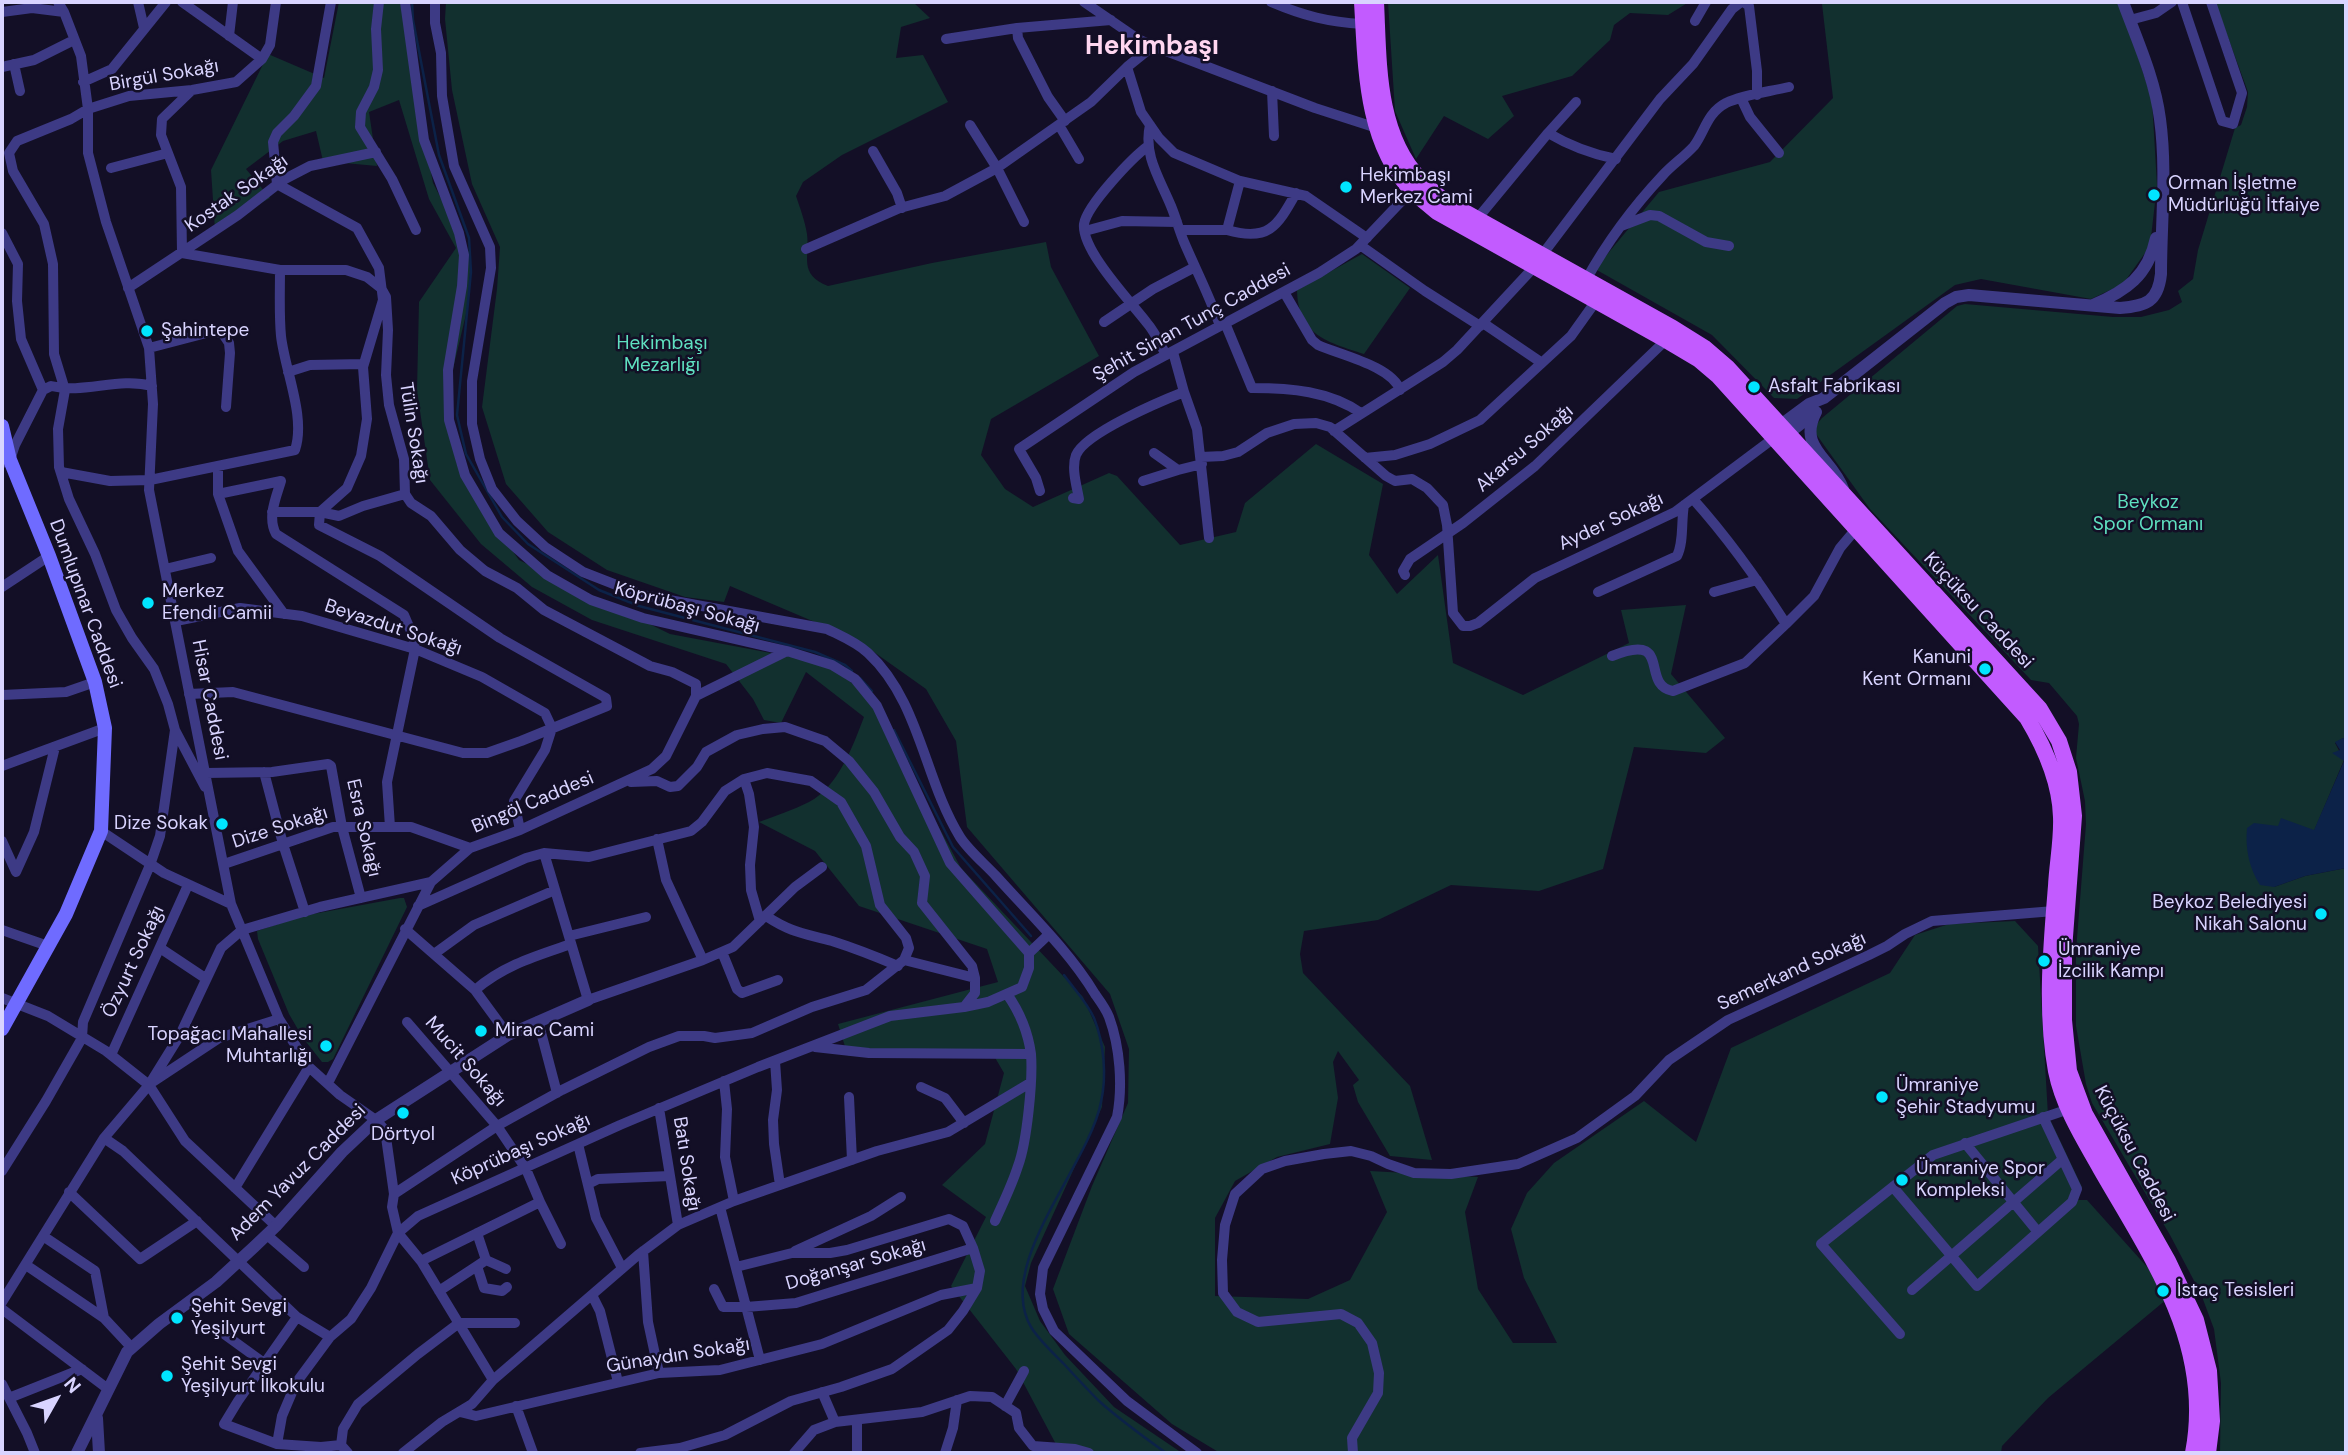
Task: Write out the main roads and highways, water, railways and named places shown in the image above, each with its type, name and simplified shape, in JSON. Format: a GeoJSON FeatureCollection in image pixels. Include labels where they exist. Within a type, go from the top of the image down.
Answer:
{"type":"FeatureCollection","features":[{"type":"Feature","properties":{"kind":"main road","name":"Küçüksu Caddesi"},"geometry":{"type":"LineString","coordinates":[[1362,2],[1379,66],[1386,113],[1384,128],[1397,147],[1416,186],[1437,212],[1539,261],[1599,295],[1705,348],[1727,367],[1762,405],[1779,434],[1847,499],[1897,564]]}},
{"type":"Feature","properties":{"kind":"main road","name":"Küçüksu Caddesi"},"geometry":{"type":"LineString","coordinates":[[1370,24],[1376,2]]}},
{"type":"Feature","properties":{"kind":"main road","name":"Küçüksu Caddesi"},"geometry":{"type":"LineString","coordinates":[[1416,186],[1477,219],[1539,261]]}},
{"type":"Feature","properties":{"kind":"main road","name":"Küçüksu Caddesi"},"geometry":{"type":"LineString","coordinates":[[1599,295],[1698,359],[1729,388],[1740,390],[1856,529],[1897,564],[2040,709],[2059,741],[2069,772],[2074,816],[2066,836],[2060,911],[2064,950],[2064,1020],[2075,1106],[2168,1261],[2196,1320],[2193,1336],[2198,1429],[2193,1453]]}},
{"type":"Feature","properties":{"kind":"main road","name":"Dumlupınar Caddesi"},"geometry":{"type":"LineString","coordinates":[[2,426],[6,462],[49,556],[95,682],[105,728],[101,831],[66,914],[48,946],[9,1000],[2,1029]]}},
{"type":"Feature","properties":{"kind":"main road","name":"Küçüksu Caddesi"},"geometry":{"type":"LineString","coordinates":[[2193,1336],[2209,1371],[2212,1421],[2208,1453]]}},
{"type":"Feature","properties":{"kind":"water"},"geometry":{"type":"Polygon","coordinates":[[[2346,739],[2346,868],[2305,876],[2274,887],[2260,885],[2249,858],[2247,828],[2254,823],[2278,826],[2281,818],[2314,830],[2344,761],[2332,753],[2340,750],[2335,742],[2346,739]]]}},
{"type":"Feature","properties":{"kind":"waterway"},"geometry":{"type":"LineString","coordinates":[[412,2],[413,20],[439,155],[469,238],[471,272],[457,415],[466,454],[502,517],[528,544],[599,590],[639,606],[815,652],[845,665],[852,671]]}},
{"type":"Feature","properties":{"kind":"waterway"},"geometry":{"type":"LineString","coordinates":[[860,678],[872,691]]}},
{"type":"Feature","properties":{"kind":"waterway"},"geometry":{"type":"LineString","coordinates":[[894,730],[953,847],[1031,936]]}},
{"type":"Feature","properties":{"kind":"waterway"},"geometry":{"type":"LineString","coordinates":[[1064,975],[1094,1018],[1104,1060],[1103,1092],[1093,1127],[1034,1245],[1025,1274],[1023,1302],[1031,1327],[1046,1346],[1099,1401],[1166,1453]]}},
{"type":"Feature","properties":{"kind":"place","name":"Hekimbaşı Merkez Cami"},"geometry":{"type":"Point","coordinates":[1346,187]}},
{"type":"Feature","properties":{"kind":"place","name":"Orman İşletme Müdürlüğü İtfaiye"},"geometry":{"type":"Point","coordinates":[2154,195]}},
{"type":"Feature","properties":{"kind":"place","name":"Şahintepe"},"geometry":{"type":"Point","coordinates":[147,331]}},
{"type":"Feature","properties":{"kind":"place","name":"Asfalt Fabrikası"},"geometry":{"type":"Point","coordinates":[1754,387]}},
{"type":"Feature","properties":{"kind":"place","name":"Merkez Efendi Camii"},"geometry":{"type":"Point","coordinates":[148,603]}},
{"type":"Feature","properties":{"kind":"place","name":"Kanuni Kent Ormanı"},"geometry":{"type":"Point","coordinates":[1985,669]}},
{"type":"Feature","properties":{"kind":"place","name":"Dize Sokak"},"geometry":{"type":"Point","coordinates":[222,824]}},
{"type":"Feature","properties":{"kind":"place","name":"Beykoz Belediyesi Nikah Salonu"},"geometry":{"type":"Point","coordinates":[2321,914]}},
{"type":"Feature","properties":{"kind":"place","name":"Ümraniye İzcilik Kampı"},"geometry":{"type":"Point","coordinates":[2044,961]}},
{"type":"Feature","properties":{"kind":"place","name":"Mirac Cami"},"geometry":{"type":"Point","coordinates":[481,1031]}},
{"type":"Feature","properties":{"kind":"place","name":"Topağacı Mahallesi Muhtarlığı"},"geometry":{"type":"Point","coordinates":[326,1046]}},
{"type":"Feature","properties":{"kind":"place","name":"Ümraniye Şehir Stadyumu"},"geometry":{"type":"Point","coordinates":[1882,1097]}},
{"type":"Feature","properties":{"kind":"place","name":"Dörtyol"},"geometry":{"type":"Point","coordinates":[403,1113]}},
{"type":"Feature","properties":{"kind":"place","name":"Ümraniye Spor Kompleksi"},"geometry":{"type":"Point","coordinates":[1902,1180]}},
{"type":"Feature","properties":{"kind":"place","name":"İstaç Tesisleri"},"geometry":{"type":"Point","coordinates":[2163,1291]}},
{"type":"Feature","properties":{"kind":"place","name":"Şehit Sevgi Yeşilyurt"},"geometry":{"type":"Point","coordinates":[177,1318]}},
{"type":"Feature","properties":{"kind":"place","name":"Şehit Sevgi Yeşilyurt İlkokulu"},"geometry":{"type":"Point","coordinates":[167,1376]}},
{"type":"Feature","properties":{"kind":"district","name":"Hekimbaşı"},"geometry":{"type":"Point","coordinates":[1152,47]}},
{"type":"Feature","properties":{"kind":"park label","name":"Hekimbaşı Mezarlığı"},"geometry":{"type":"Point","coordinates":[662,355]}},
{"type":"Feature","properties":{"kind":"park label","name":"Beykoz Spor Ormanı"},"geometry":{"type":"Point","coordinates":[2148,514]}}]}
